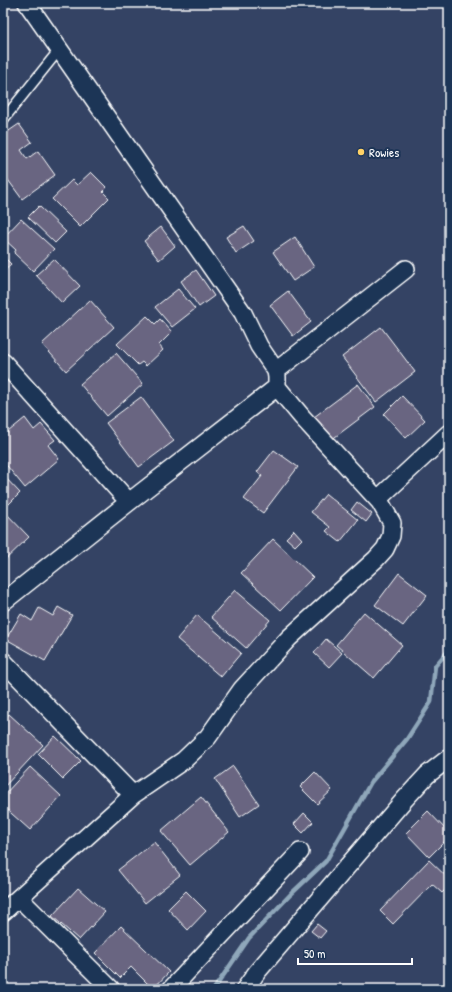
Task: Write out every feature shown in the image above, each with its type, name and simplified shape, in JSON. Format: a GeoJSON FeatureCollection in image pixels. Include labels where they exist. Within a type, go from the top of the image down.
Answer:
{"type":"FeatureCollection","features":[{"type":"Feature","properties":{"kind":"street"},"geometry":{"type":"LineString","coordinates":[[3,912],[133,795],[184,760],[208,737],[242,689],[289,638],[376,559],[385,549],[391,536],[392,523],[378,499],[302,417],[276,379],[243,313],[27,3]]}},
{"type":"Feature","properties":{"kind":"street"},"geometry":{"type":"LineString","coordinates":[[3,602],[128,502],[406,269]]}},
{"type":"Feature","properties":{"kind":"street"},"geometry":{"type":"LineString","coordinates":[[3,362],[128,502]]}},
{"type":"Feature","properties":{"kind":"street"},"geometry":{"type":"LineString","coordinates":[[378,499],[449,433]]}},
{"type":"Feature","properties":{"kind":"street"},"geometry":{"type":"LineString","coordinates":[[3,661],[133,795]]}},
{"type":"Feature","properties":{"kind":"street"},"geometry":{"type":"LineString","coordinates":[[245,989],[257,972],[404,800],[427,775],[449,758]]}},
{"type":"Feature","properties":{"kind":"street"},"geometry":{"type":"LineString","coordinates":[[171,989],[300,852]]}},
{"type":"Feature","properties":{"kind":"street"},"geometry":{"type":"LineString","coordinates":[[19,898],[111,989]]}},
{"type":"Feature","properties":{"kind":"lane"},"geometry":{"type":"LineString","coordinates":[[3,120],[60,50]]}},
{"type":"Feature","properties":{"kind":"building"},"geometry":{"type":"Polygon","coordinates":[[[19,124],[32,142],[21,150],[27,159],[38,151],[55,175],[22,199],[3,173],[3,135],[19,124]]]}},
{"type":"Feature","properties":{"kind":"building"},"geometry":{"type":"Polygon","coordinates":[[[91,172],[107,188],[103,192],[109,198],[80,227],[52,199],[72,180],[77,185],[91,172]]]}},
{"type":"Feature","properties":{"kind":"building"},"geometry":{"type":"Polygon","coordinates":[[[39,206],[66,232],[55,243],[28,217],[39,206]]]}},
{"type":"Feature","properties":{"kind":"building"},"geometry":{"type":"Polygon","coordinates":[[[21,219],[54,249],[33,271],[14,253],[16,250],[3,238],[21,219]]]}},
{"type":"Feature","properties":{"kind":"building"},"geometry":{"type":"Polygon","coordinates":[[[244,226],[254,241],[236,253],[226,237],[244,226]]]}},
{"type":"Feature","properties":{"kind":"building"},"geometry":{"type":"Polygon","coordinates":[[[161,227],[175,246],[159,260],[144,241],[161,227]]]}},
{"type":"Feature","properties":{"kind":"building"},"geometry":{"type":"Polygon","coordinates":[[[295,237],[314,267],[293,281],[273,252],[295,237]]]}},
{"type":"Feature","properties":{"kind":"building"},"geometry":{"type":"Polygon","coordinates":[[[3,256],[11,264],[3,273],[3,256]]]}},
{"type":"Feature","properties":{"kind":"building"},"geometry":{"type":"Polygon","coordinates":[[[54,259],[80,286],[62,303],[36,275],[54,259]]]}},
{"type":"Feature","properties":{"kind":"building"},"geometry":{"type":"Polygon","coordinates":[[[196,270],[214,296],[199,307],[181,281],[196,270]]]}},
{"type":"Feature","properties":{"kind":"building"},"geometry":{"type":"Polygon","coordinates":[[[178,289],[195,309],[172,327],[155,307],[178,289]]]}},
{"type":"Feature","properties":{"kind":"building"},"geometry":{"type":"Polygon","coordinates":[[[288,291],[311,322],[293,336],[270,305],[288,291]]]}},
{"type":"Feature","properties":{"kind":"building"},"geometry":{"type":"Polygon","coordinates":[[[90,300],[114,327],[66,371],[42,344],[90,300]]]}},
{"type":"Feature","properties":{"kind":"building"},"geometry":{"type":"Polygon","coordinates":[[[147,316],[155,324],[160,319],[172,332],[159,345],[163,350],[146,366],[142,362],[138,365],[117,344],[147,316]]]}},
{"type":"Feature","properties":{"kind":"building"},"geometry":{"type":"Polygon","coordinates":[[[381,327],[415,372],[376,402],[342,357],[381,327]]]}},
{"type":"Feature","properties":{"kind":"building"},"geometry":{"type":"Polygon","coordinates":[[[116,353],[143,384],[107,416],[80,384],[116,353]]]}},
{"type":"Feature","properties":{"kind":"building"},"geometry":{"type":"Polygon","coordinates":[[[358,384],[375,407],[331,440],[314,417],[358,384]]]}},
{"type":"Feature","properties":{"kind":"building"},"geometry":{"type":"Polygon","coordinates":[[[402,396],[425,420],[406,438],[384,414],[402,396]]]}},
{"type":"Feature","properties":{"kind":"building"},"geometry":{"type":"Polygon","coordinates":[[[141,397],[174,441],[139,467],[106,423],[141,397]]]}},
{"type":"Feature","properties":{"kind":"building"},"geometry":{"type":"Polygon","coordinates":[[[25,418],[34,430],[41,424],[55,440],[48,445],[59,459],[25,488],[3,461],[3,436],[25,418]]]}},
{"type":"Feature","properties":{"kind":"building"},"geometry":{"type":"Polygon","coordinates":[[[274,450],[298,467],[263,513],[244,499],[262,476],[257,472],[274,450]]]}},
{"type":"Feature","properties":{"kind":"building"},"geometry":{"type":"Polygon","coordinates":[[[3,475],[20,493],[6,507],[3,503],[3,475]]]}},
{"type":"Feature","properties":{"kind":"building"},"geometry":{"type":"Polygon","coordinates":[[[326,494],[358,520],[340,542],[326,531],[330,527],[311,512],[326,494]]]}},
{"type":"Feature","properties":{"kind":"building"},"geometry":{"type":"Polygon","coordinates":[[[357,502],[372,514],[366,522],[351,510],[357,502]]]}},
{"type":"Feature","properties":{"kind":"building"},"geometry":{"type":"Polygon","coordinates":[[[3,510],[29,537],[3,562],[3,510]]]}},
{"type":"Feature","properties":{"kind":"building"},"geometry":{"type":"Polygon","coordinates":[[[294,530],[302,539],[295,546],[286,538],[294,530]]]}},
{"type":"Feature","properties":{"kind":"building"},"geometry":{"type":"Polygon","coordinates":[[[273,539],[313,577],[281,610],[241,573],[273,539]]]}},
{"type":"Feature","properties":{"kind":"building"},"geometry":{"type":"Polygon","coordinates":[[[399,573],[427,595],[403,626],[375,605],[399,573]]]}},
{"type":"Feature","properties":{"kind":"building"},"geometry":{"type":"Polygon","coordinates":[[[235,590],[270,620],[246,648],[211,617],[235,590]]]}},
{"type":"Feature","properties":{"kind":"building"},"geometry":{"type":"Polygon","coordinates":[[[58,607],[72,615],[45,661],[6,639],[21,614],[32,621],[39,608],[53,616],[58,607]]]}},
{"type":"Feature","properties":{"kind":"building"},"geometry":{"type":"Polygon","coordinates":[[[364,612],[402,645],[374,678],[336,645],[364,612]]]}},
{"type":"Feature","properties":{"kind":"building"},"geometry":{"type":"Polygon","coordinates":[[[197,615],[241,653],[221,677],[177,639],[197,615]]]}},
{"type":"Feature","properties":{"kind":"building"},"geometry":{"type":"Polygon","coordinates":[[[326,639],[342,653],[329,667],[314,653],[326,639]]]}},
{"type":"Feature","properties":{"kind":"building"},"geometry":{"type":"Polygon","coordinates":[[[9,714],[43,745],[3,788],[3,721],[9,714]]]}},
{"type":"Feature","properties":{"kind":"building"},"geometry":{"type":"Polygon","coordinates":[[[55,736],[81,761],[63,779],[38,754],[55,736]]]}},
{"type":"Feature","properties":{"kind":"building"},"geometry":{"type":"Polygon","coordinates":[[[233,766],[259,804],[240,817],[215,779],[233,766]]]}},
{"type":"Feature","properties":{"kind":"building"},"geometry":{"type":"Polygon","coordinates":[[[30,767],[61,796],[30,830],[3,806],[3,796],[30,767]]]}},
{"type":"Feature","properties":{"kind":"building"},"geometry":{"type":"Polygon","coordinates":[[[315,772],[332,790],[317,804],[300,787],[315,772]]]}},
{"type":"Feature","properties":{"kind":"building"},"geometry":{"type":"Polygon","coordinates":[[[201,797],[229,832],[190,865],[161,831],[201,797]]]}},
{"type":"Feature","properties":{"kind":"building"},"geometry":{"type":"Polygon","coordinates":[[[428,811],[449,833],[449,837],[429,857],[406,833],[428,811]]]}},
{"type":"Feature","properties":{"kind":"building"},"geometry":{"type":"Polygon","coordinates":[[[304,813],[313,822],[303,833],[294,824],[304,813]]]}},
{"type":"Feature","properties":{"kind":"building"},"geometry":{"type":"Polygon","coordinates":[[[154,842],[180,875],[145,903],[118,870],[154,842]]]}},
{"type":"Feature","properties":{"kind":"building"},"geometry":{"type":"Polygon","coordinates":[[[429,860],[449,879],[449,886],[442,893],[432,884],[393,924],[380,911],[429,860]]]}},
{"type":"Feature","properties":{"kind":"building"},"geometry":{"type":"Polygon","coordinates":[[[78,888],[105,912],[79,940],[52,916],[78,888]]]}},
{"type":"Feature","properties":{"kind":"building"},"geometry":{"type":"Polygon","coordinates":[[[186,891],[206,911],[188,930],[168,909],[186,891]]]}},
{"type":"Feature","properties":{"kind":"building"},"geometry":{"type":"Polygon","coordinates":[[[317,924],[326,931],[320,938],[311,931],[317,924]]]}},
{"type":"Feature","properties":{"kind":"building"},"geometry":{"type":"Polygon","coordinates":[[[121,926],[169,972],[153,989],[131,967],[120,978],[95,953],[121,926]]]}},
{"type":"Feature","properties":{"kind":"waterway"},"geometry":{"type":"LineString","coordinates":[[214,989],[249,938],[291,894],[326,861],[371,782],[407,739],[431,702],[435,666],[449,650]]}},
{"type":"Feature","properties":{"kind":"place","name":"Rowies"},"geometry":{"type":"Point","coordinates":[361,152]}}]}
